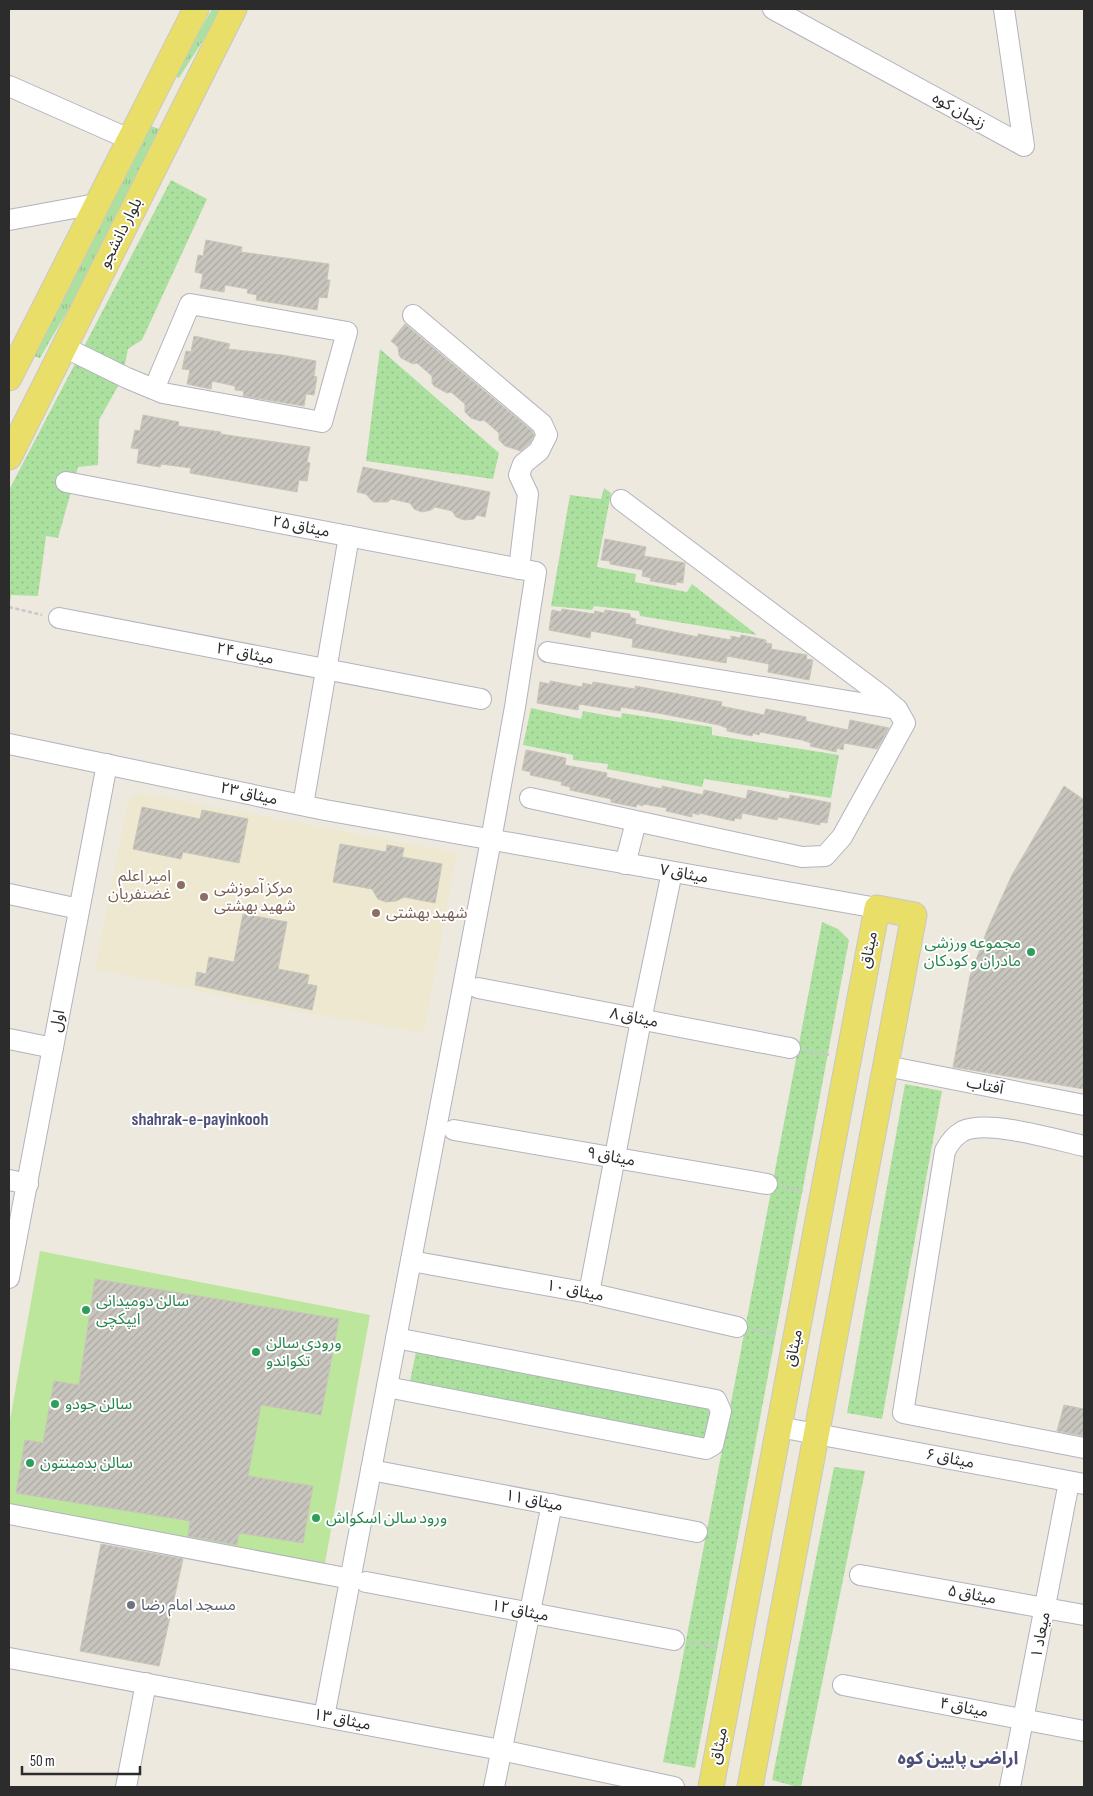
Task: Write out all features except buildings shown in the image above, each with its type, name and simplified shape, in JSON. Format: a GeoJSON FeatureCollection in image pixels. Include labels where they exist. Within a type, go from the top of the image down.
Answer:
{"type":"FeatureCollection","features":[{"type":"Feature","properties":{"kind":"main road","name":"بلوار دانشجو"},"geometry":{"type":"LineString","coordinates":[[9,457],[234,9]]}},
{"type":"Feature","properties":{"kind":"main road"},"geometry":{"type":"LineString","coordinates":[[41,393],[9,379],[194,10]]}},
{"type":"Feature","properties":{"kind":"main road"},"geometry":{"type":"LineString","coordinates":[[155,88],[187,102]]}},
{"type":"Feature","properties":{"kind":"main road"},"geometry":{"type":"LineString","coordinates":[[750,1787],[914,915],[877,908]]}},
{"type":"Feature","properties":{"kind":"main road","name":"میثاق"},"geometry":{"type":"LineString","coordinates":[[712,1787],[877,908]]}},
{"type":"Feature","properties":{"kind":"street","name":"زنجان کوه"},"geometry":{"type":"LineString","coordinates":[[773,9],[1024,146],[1004,9]]}},
{"type":"Feature","properties":{"kind":"street"},"geometry":{"type":"LineString","coordinates":[[9,86],[129,139]]}},
{"type":"Feature","properties":{"kind":"street"},"geometry":{"type":"LineString","coordinates":[[9,220],[96,204]]}},
{"type":"Feature","properties":{"kind":"street"},"geometry":{"type":"LineString","coordinates":[[64,347],[127,378],[163,393],[322,422],[347,332],[190,304],[154,389]]}},
{"type":"Feature","properties":{"kind":"street"},"geometry":{"type":"LineString","coordinates":[[324,1717],[358,1580],[371,1470],[515,707],[528,570],[528,494],[519,475],[523,464],[539,451],[547,435],[542,424],[413,315]]}},
{"type":"Feature","properties":{"kind":"street","name":"میثاق ۲۵"},"geometry":{"type":"LineString","coordinates":[[66,482],[528,570]]}},
{"type":"Feature","properties":{"kind":"street"},"geometry":{"type":"LineString","coordinates":[[530,798],[802,857],[824,856],[842,838],[905,723],[897,709],[874,690],[621,500]]}},
{"type":"Feature","properties":{"kind":"street"},"geometry":{"type":"LineString","coordinates":[[302,805],[349,536]]}},
{"type":"Feature","properties":{"kind":"street","name":"میثاق ۲۴"},"geometry":{"type":"LineString","coordinates":[[58,618],[481,699]]}},
{"type":"Feature","properties":{"kind":"street"},"geometry":{"type":"LineString","coordinates":[[548,652],[897,709]]}},
{"type":"Feature","properties":{"kind":"street","name":"میثاق ۲۳"},"geometry":{"type":"LineString","coordinates":[[9,744],[302,805],[491,840]]}},
{"type":"Feature","properties":{"kind":"street","name":"اول"},"geometry":{"type":"LineString","coordinates":[[10,1267],[18,1182],[53,1048],[107,764]]}},
{"type":"Feature","properties":{"kind":"street"},"geometry":{"type":"LineString","coordinates":[[625,864],[636,822]]}},
{"type":"Feature","properties":{"kind":"street","name":"میثاق ۷"},"geometry":{"type":"LineString","coordinates":[[491,840],[877,908]]}},
{"type":"Feature","properties":{"kind":"street"},"geometry":{"type":"LineString","coordinates":[[589,1293],[641,1020],[672,872]]}},
{"type":"Feature","properties":{"kind":"street"},"geometry":{"type":"LineString","coordinates":[[9,894],[79,908]]}},
{"type":"Feature","properties":{"kind":"street","name":"میثاق ۸"},"geometry":{"type":"LineString","coordinates":[[478,988],[790,1048]]}},
{"type":"Feature","properties":{"kind":"street"},"geometry":{"type":"LineString","coordinates":[[9,1039],[53,1048]]}},
{"type":"Feature","properties":{"kind":"street","name":"آفتاب"},"geometry":{"type":"LineString","coordinates":[[886,1066],[1084,1105]]}},
{"type":"Feature","properties":{"kind":"street"},"geometry":{"type":"LineString","coordinates":[[1084,1146],[1000,1128],[980,1127],[964,1131],[951,1141],[945,1151],[903,1413],[1084,1448]]}},
{"type":"Feature","properties":{"kind":"street","name":"میثاق ۹"},"geometry":{"type":"LineString","coordinates":[[454,1130],[767,1184]]}},
{"type":"Feature","properties":{"kind":"street","name":"میثاق ۱۰"},"geometry":{"type":"LineString","coordinates":[[411,1261],[589,1293],[737,1327]]}},
{"type":"Feature","properties":{"kind":"street"},"geometry":{"type":"LineString","coordinates":[[387,1387],[706,1449],[713,1445],[721,1411],[716,1400],[396,1338]]}},
{"type":"Feature","properties":{"kind":"street","name":"میثاق ۶"},"geometry":{"type":"LineString","coordinates":[[780,1427],[1077,1483]]}},
{"type":"Feature","properties":{"kind":"street","name":"میثاق ۱۱"},"geometry":{"type":"LineString","coordinates":[[371,1470],[697,1532]]}},
{"type":"Feature","properties":{"kind":"street","name":"میعاد ۱"},"geometry":{"type":"LineString","coordinates":[[1010,1787],[1046,1609],[1077,1483]]}},
{"type":"Feature","properties":{"kind":"street"},"geometry":{"type":"LineString","coordinates":[[494,1787],[552,1504]]}},
{"type":"Feature","properties":{"kind":"street","name":"میثاق ۱۲"},"geometry":{"type":"LineString","coordinates":[[9,1514],[674,1640]]}},
{"type":"Feature","properties":{"kind":"street","name":"میثاق ۵"},"geometry":{"type":"LineString","coordinates":[[860,1575],[1084,1615]]}},
{"type":"Feature","properties":{"kind":"street","name":"میثاق ۱۳"},"geometry":{"type":"LineString","coordinates":[[9,1658],[501,1750],[674,1787]]}},
{"type":"Feature","properties":{"kind":"street"},"geometry":{"type":"LineString","coordinates":[[126,1787],[146,1683]]}},
{"type":"Feature","properties":{"kind":"street","name":"میثاق ۴"},"geometry":{"type":"LineString","coordinates":[[843,1685],[1084,1731]]}},
{"type":"Feature","properties":{"kind":"path"},"geometry":{"type":"LineString","coordinates":[[9,608],[58,618]]}},
{"type":"Feature","properties":{"kind":"path"},"geometry":{"type":"LineString","coordinates":[[790,1048],[849,1058]]}},
{"type":"Feature","properties":{"kind":"path"},"geometry":{"type":"LineString","coordinates":[[767,1184],[823,1194]]}},
{"type":"Feature","properties":{"kind":"path"},"geometry":{"type":"LineString","coordinates":[[737,1327],[796,1337]]}},
{"type":"Feature","properties":{"kind":"path"},"geometry":{"type":"LineString","coordinates":[[674,1640],[737,1651]]}},
{"type":"Feature","properties":{"kind":"shaded area"},"geometry":{"type":"Polygon","coordinates":[[[140,793],[457,853],[424,1033],[275,1007],[95,969],[128,801],[140,793]]]}},
{"type":"Feature","properties":{"kind":"green space"},"geometry":{"type":"Polygon","coordinates":[[[212,9],[223,9],[179,78],[173,75],[193,43],[212,9]]]}},
{"type":"Feature","properties":{"kind":"green space"},"geometry":{"type":"Polygon","coordinates":[[[151,126],[159,129],[75,298],[40,358],[33,356],[151,126]]]}},
{"type":"Feature","properties":{"kind":"green space"},"geometry":{"type":"Polygon","coordinates":[[[171,180],[207,199],[142,340],[128,349],[122,379],[99,420],[98,465],[78,467],[58,538],[46,536],[38,596],[11,595],[9,610],[9,490],[171,180]]]}},
{"type":"Feature","properties":{"kind":"green space"},"geometry":{"type":"Polygon","coordinates":[[[380,349],[499,453],[493,479],[366,461],[380,349]]]}},
{"type":"Feature","properties":{"kind":"green space"},"geometry":{"type":"Polygon","coordinates":[[[604,488],[611,493],[597,567],[636,574],[635,582],[687,592],[692,584],[757,635],[640,616],[639,611],[594,606],[592,610],[551,606],[570,495],[601,499],[604,488]]]}},
{"type":"Feature","properties":{"kind":"green space"},"geometry":{"type":"Polygon","coordinates":[[[531,708],[581,719],[583,711],[621,718],[622,713],[712,727],[712,735],[839,755],[831,798],[704,779],[702,787],[607,769],[608,764],[573,760],[573,755],[523,745],[531,708]]]}},
{"type":"Feature","properties":{"kind":"green space"},"geometry":{"type":"Polygon","coordinates":[[[822,922],[838,929],[849,940],[695,1768],[663,1762],[822,922]]]}},
{"type":"Feature","properties":{"kind":"green space"},"geometry":{"type":"Polygon","coordinates":[[[905,1084],[942,1091],[882,1419],[847,1413],[905,1084]]]}},
{"type":"Feature","properties":{"kind":"green space"},"geometry":{"type":"Polygon","coordinates":[[[40,1251],[370,1315],[321,1585],[9,1523],[9,1426],[40,1251]]]}},
{"type":"Feature","properties":{"kind":"green space"},"geometry":{"type":"Polygon","coordinates":[[[416,1352],[711,1406],[710,1439],[409,1386],[416,1352]]]}},
{"type":"Feature","properties":{"kind":"green space"},"geometry":{"type":"Polygon","coordinates":[[[834,1467],[865,1471],[801,1787],[798,1787],[772,1780],[834,1467]]]}},
{"type":"Feature","properties":{"kind":"place","name":"امیر اعلم غضنفریان"},"geometry":{"type":"Point","coordinates":[181,885]}},
{"type":"Feature","properties":{"kind":"place","name":"مرکز آموزشی شهید بهشتی"},"geometry":{"type":"Point","coordinates":[204,897]}},
{"type":"Feature","properties":{"kind":"place","name":"شهید بهشتی"},"geometry":{"type":"Point","coordinates":[376,913]}},
{"type":"Feature","properties":{"kind":"place","name":"مجموعه ورزشی مادران و کودکان"},"geometry":{"type":"Point","coordinates":[1031,952]}},
{"type":"Feature","properties":{"kind":"place","name":"سالن دومیدانی ایپکچی"},"geometry":{"type":"Point","coordinates":[86,1310]}},
{"type":"Feature","properties":{"kind":"place","name":"ورودی سالن تکواندو"},"geometry":{"type":"Point","coordinates":[256,1352]}},
{"type":"Feature","properties":{"kind":"place","name":"سالن جودو"},"geometry":{"type":"Point","coordinates":[55,1404]}},
{"type":"Feature","properties":{"kind":"place","name":"سالن بدمینتون"},"geometry":{"type":"Point","coordinates":[30,1463]}},
{"type":"Feature","properties":{"kind":"place","name":"ورود سالن اسکواش"},"geometry":{"type":"Point","coordinates":[316,1518]}},
{"type":"Feature","properties":{"kind":"place","name":"مسجد امام رضا"},"geometry":{"type":"Point","coordinates":[131,1605]}},
{"type":"Feature","properties":{"kind":"district","name":"shahrak-e-payinkooh"},"geometry":{"type":"Point","coordinates":[200,1119]}},
{"type":"Feature","properties":{"kind":"district","name":"اراضی پایین کوه"},"geometry":{"type":"Point","coordinates":[958,1758]}}]}
